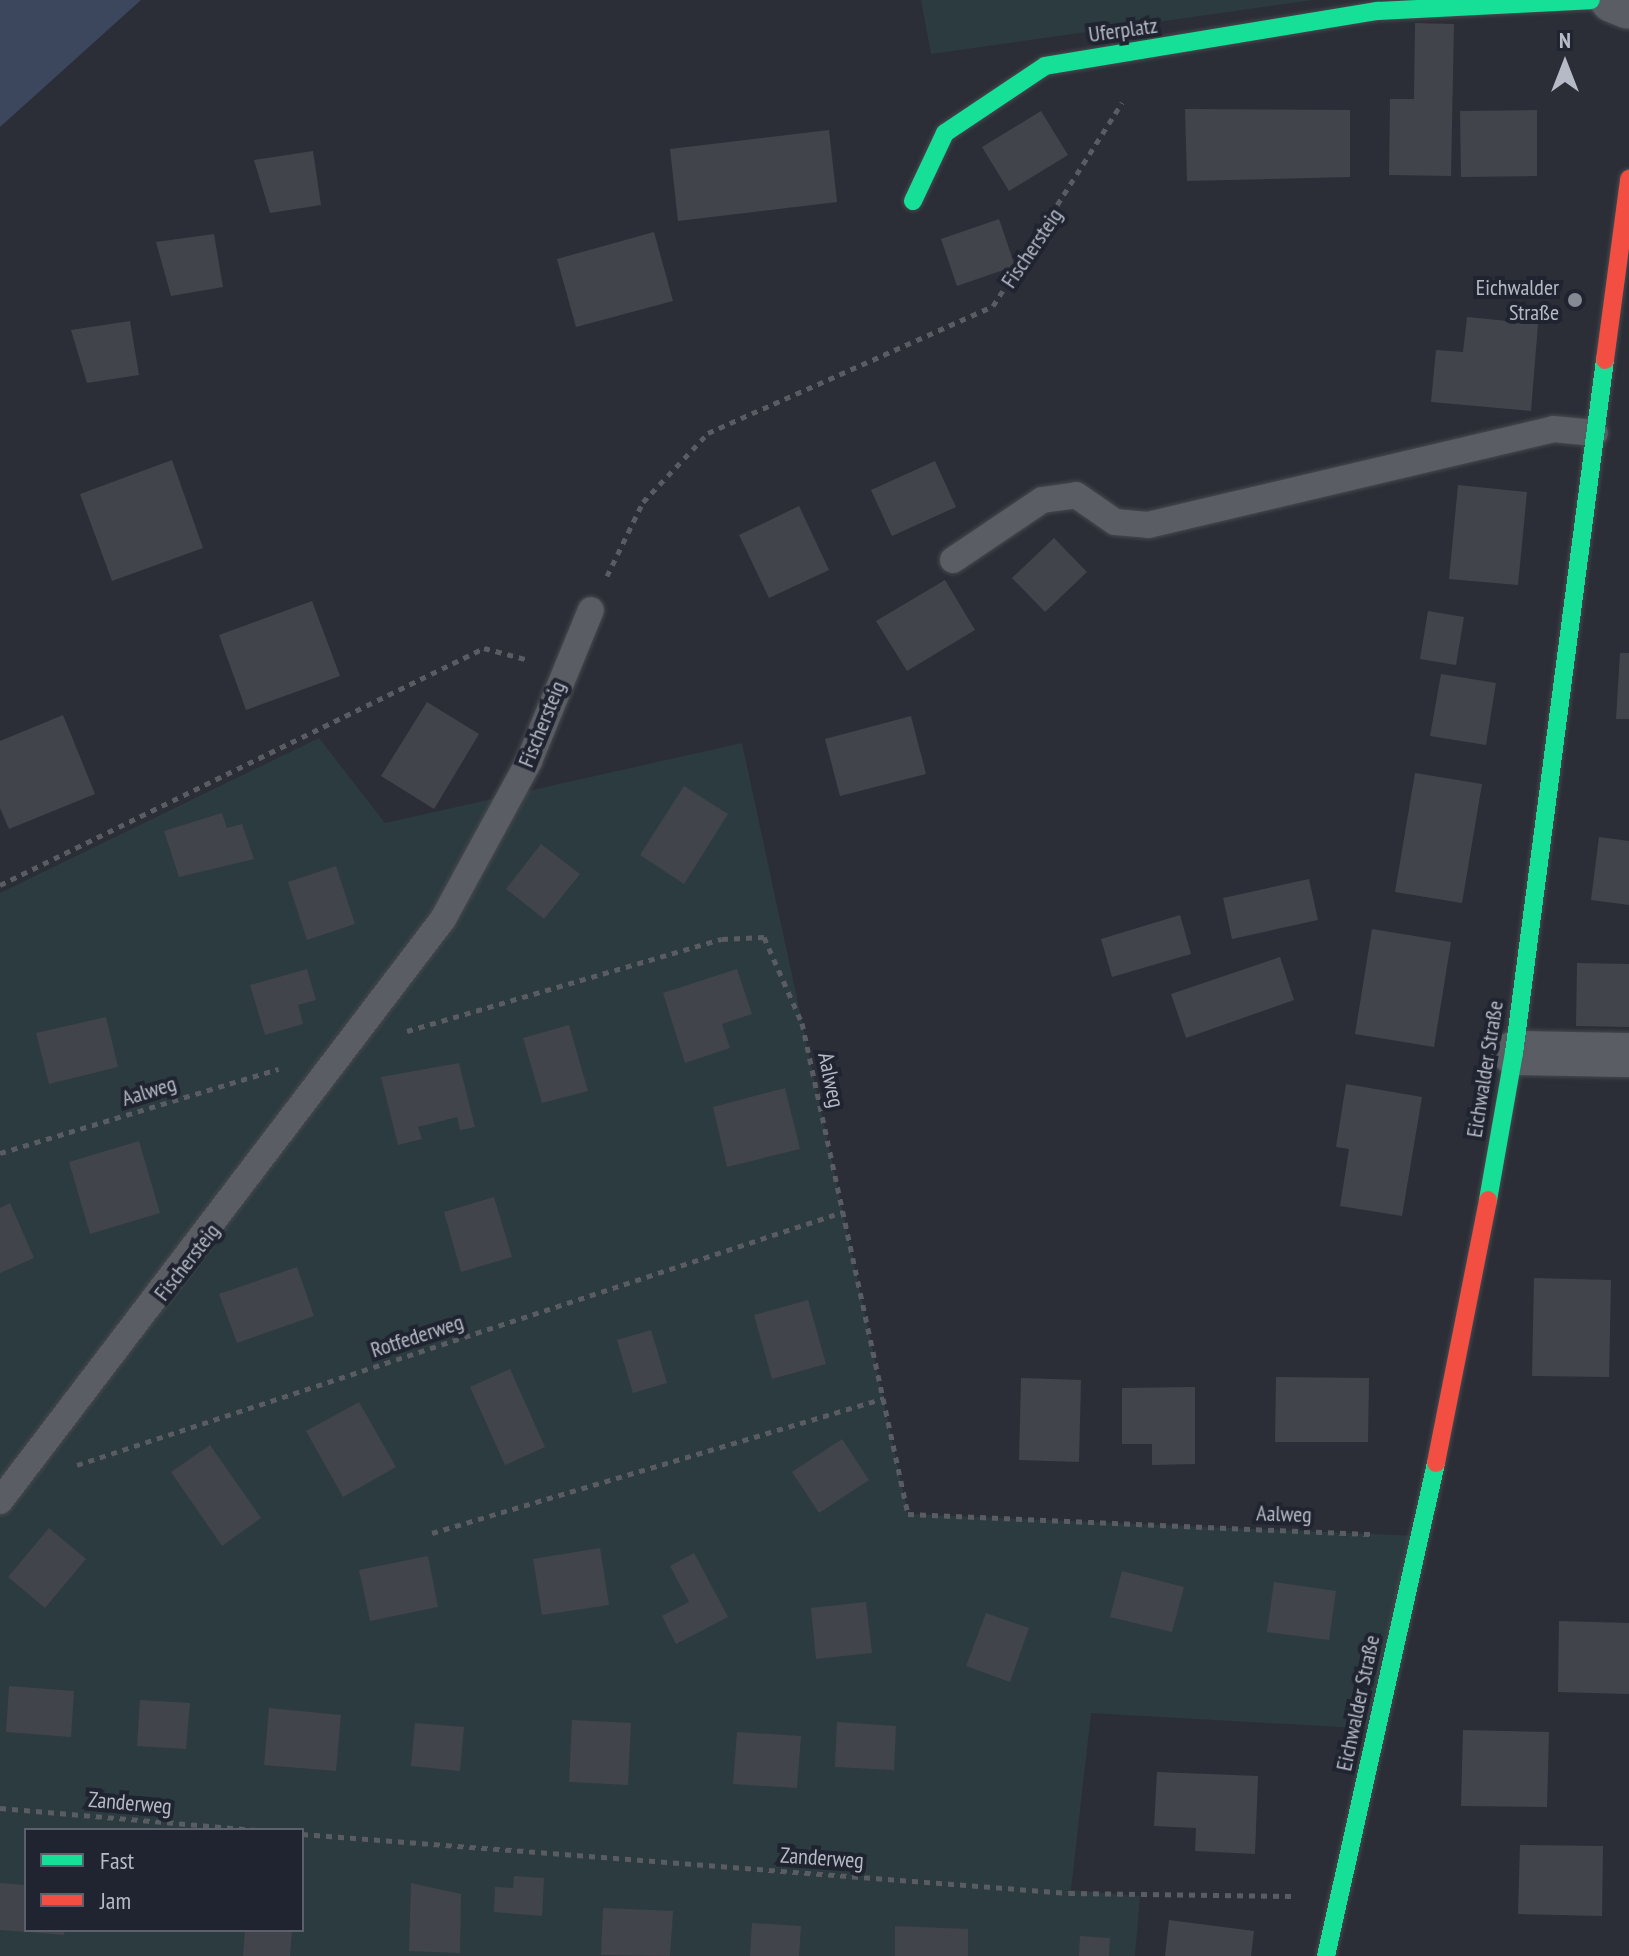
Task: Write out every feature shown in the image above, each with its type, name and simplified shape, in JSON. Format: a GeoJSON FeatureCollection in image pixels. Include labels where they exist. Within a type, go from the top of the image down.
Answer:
{"type":"FeatureCollection","features":[{"type":"Feature","properties":{"kind":"street","name":"Uferplatz"},"geometry":{"type":"LineString","coordinates":[[913,201],[945,133],[1045,66],[1151,51],[1377,11],[1591,0]]}},
{"type":"Feature","properties":{"kind":"street"},"geometry":{"type":"LineString","coordinates":[[1612,0],[1629,7]]}},
{"type":"Feature","properties":{"kind":"street","name":"Eichwalder Straße"},"geometry":{"type":"LineString","coordinates":[[1326,1956],[1419,1536],[1514,1053],[1629,179]]}},
{"type":"Feature","properties":{"kind":"street"},"geometry":{"type":"LineString","coordinates":[[1514,1053],[1629,1055]]}},
{"type":"Feature","properties":{"kind":"lane"},"geometry":{"type":"LineString","coordinates":[[953,560],[1042,500],[1076,495],[1115,522],[1148,525],[1553,429],[1595,433]]}},
{"type":"Feature","properties":{"kind":"lane","name":"Fischersteig"},"geometry":{"type":"LineString","coordinates":[[5,1494],[240,1195],[341,1050],[443,919],[529,761],[591,610]]}},
{"type":"Feature","properties":{"kind":"path","name":"Fischersteig"},"geometry":{"type":"LineString","coordinates":[[591,610],[643,502],[708,433],[993,306],[1151,51]]}},
{"type":"Feature","properties":{"kind":"path"},"geometry":{"type":"LineString","coordinates":[[0,885],[484,648],[564,670]]}},
{"type":"Feature","properties":{"kind":"path","name":"Aalweg"},"geometry":{"type":"LineString","coordinates":[[0,1153],[722,939],[764,937],[802,1023],[908,1514],[1419,1536]]}},
{"type":"Feature","properties":{"kind":"path","name":"Rotfederweg"},"geometry":{"type":"LineString","coordinates":[[5,1494],[843,1212]]}},
{"type":"Feature","properties":{"kind":"path"},"geometry":{"type":"LineString","coordinates":[[432,1533],[884,1398]]}},
{"type":"Feature","properties":{"kind":"path","name":"Zanderweg"},"geometry":{"type":"LineString","coordinates":[[0,1808],[234,1828]]}},
{"type":"Feature","properties":{"kind":"path","name":"Zanderweg"},"geometry":{"type":"LineString","coordinates":[[304,1834],[1069,1893],[1341,1896]]}},
{"type":"Feature","properties":{"kind":"shaded area"},"geometry":{"type":"Polygon","coordinates":[[[921,0],[1313,0],[931,54],[921,0]]]}},
{"type":"Feature","properties":{"kind":"shaded area"},"geometry":{"type":"Polygon","coordinates":[[[319,738],[385,823],[742,743],[908,1514],[1419,1536],[1376,1729],[1091,1713],[1071,1890],[1140,1896],[1135,1956],[0,1956],[0,893],[319,738]]]}},
{"type":"Feature","properties":{"kind":"water"},"geometry":{"type":"Polygon","coordinates":[[[0,0],[141,0],[0,127],[0,0]]]}},
{"type":"Feature","properties":{"kind":"building"},"geometry":{"type":"Polygon","coordinates":[[[1415,23],[1454,24],[1451,176],[1389,175],[1390,99],[1414,99],[1415,23]]]}},
{"type":"Feature","properties":{"kind":"building"},"geometry":{"type":"Polygon","coordinates":[[[1185,109],[1350,110],[1350,177],[1187,181],[1185,109]]]}},
{"type":"Feature","properties":{"kind":"building"},"geometry":{"type":"Polygon","coordinates":[[[1537,110],[1537,176],[1461,177],[1460,111],[1537,110]]]}},
{"type":"Feature","properties":{"kind":"building"},"geometry":{"type":"Polygon","coordinates":[[[1041,111],[1068,155],[1009,191],[982,147],[1041,111]]]}},
{"type":"Feature","properties":{"kind":"building"},"geometry":{"type":"Polygon","coordinates":[[[829,130],[837,202],[678,221],[670,149],[829,130]]]}},
{"type":"Feature","properties":{"kind":"building"},"geometry":{"type":"Polygon","coordinates":[[[313,151],[321,205],[270,213],[254,160],[313,151]]]}},
{"type":"Feature","properties":{"kind":"building"},"geometry":{"type":"Polygon","coordinates":[[[999,219],[1015,266],[957,286],[941,239],[999,219]]]}},
{"type":"Feature","properties":{"kind":"building"},"geometry":{"type":"Polygon","coordinates":[[[654,232],[673,301],[576,327],[557,259],[654,232]]]}},
{"type":"Feature","properties":{"kind":"building"},"geometry":{"type":"Polygon","coordinates":[[[214,234],[223,287],[171,296],[156,242],[214,234]]]}},
{"type":"Feature","properties":{"kind":"building"},"geometry":{"type":"Polygon","coordinates":[[[1467,317],[1538,324],[1531,411],[1431,402],[1436,350],[1463,352],[1467,317]]]}},
{"type":"Feature","properties":{"kind":"building"},"geometry":{"type":"Polygon","coordinates":[[[130,321],[139,375],[87,383],[71,330],[130,321]]]}},
{"type":"Feature","properties":{"kind":"building"},"geometry":{"type":"Polygon","coordinates":[[[172,460],[203,548],[112,581],[80,494],[172,460]]]}},
{"type":"Feature","properties":{"kind":"building"},"geometry":{"type":"Polygon","coordinates":[[[935,461],[956,507],[892,536],[871,490],[935,461]]]}},
{"type":"Feature","properties":{"kind":"building"},"geometry":{"type":"Polygon","coordinates":[[[1458,485],[1527,492],[1518,585],[1449,579],[1458,485]]]}},
{"type":"Feature","properties":{"kind":"building"},"geometry":{"type":"Polygon","coordinates":[[[799,506],[829,570],[769,598],[739,535],[799,506]]]}},
{"type":"Feature","properties":{"kind":"building"},"geometry":{"type":"Polygon","coordinates":[[[1054,538],[1087,572],[1045,612],[1012,578],[1054,538]]]}},
{"type":"Feature","properties":{"kind":"building"},"geometry":{"type":"Polygon","coordinates":[[[945,580],[975,630],[907,671],[876,621],[945,580]]]}},
{"type":"Feature","properties":{"kind":"building"},"geometry":{"type":"Polygon","coordinates":[[[312,601],[340,676],[246,710],[219,635],[312,601]]]}},
{"type":"Feature","properties":{"kind":"building"},"geometry":{"type":"Polygon","coordinates":[[[1428,611],[1464,617],[1456,665],[1420,659],[1428,611]]]}},
{"type":"Feature","properties":{"kind":"building"},"geometry":{"type":"Polygon","coordinates":[[[1620,653],[1629,653],[1629,719],[1616,719],[1620,653]]]}},
{"type":"Feature","properties":{"kind":"building"},"geometry":{"type":"Polygon","coordinates":[[[1441,674],[1496,683],[1486,745],[1430,736],[1441,674]]]}},
{"type":"Feature","properties":{"kind":"building"},"geometry":{"type":"Polygon","coordinates":[[[427,702],[479,734],[434,809],[381,776],[427,702]]]}},
{"type":"Feature","properties":{"kind":"building"},"geometry":{"type":"Polygon","coordinates":[[[63,715],[95,794],[9,829],[0,808],[0,741],[63,715]]]}},
{"type":"Feature","properties":{"kind":"building"},"geometry":{"type":"Polygon","coordinates":[[[911,716],[926,774],[840,796],[825,739],[911,716]]]}},
{"type":"Feature","properties":{"kind":"building"},"geometry":{"type":"Polygon","coordinates":[[[1415,773],[1482,784],[1462,903],[1395,892],[1415,773]]]}},
{"type":"Feature","properties":{"kind":"building"},"geometry":{"type":"Polygon","coordinates":[[[684,786],[728,814],[684,884],[640,855],[684,786]]]}},
{"type":"Feature","properties":{"kind":"building"},"geometry":{"type":"Polygon","coordinates":[[[222,813],[227,828],[242,824],[254,859],[179,877],[164,831],[222,813]]]}},
{"type":"Feature","properties":{"kind":"building"},"geometry":{"type":"Polygon","coordinates":[[[1599,837],[1629,841],[1629,905],[1591,900],[1599,837]]]}},
{"type":"Feature","properties":{"kind":"building"},"geometry":{"type":"Polygon","coordinates":[[[541,844],[580,874],[544,919],[506,889],[541,844]]]}},
{"type":"Feature","properties":{"kind":"building"},"geometry":{"type":"Polygon","coordinates":[[[336,866],[355,924],[307,940],[288,882],[336,866]]]}},
{"type":"Feature","properties":{"kind":"building"},"geometry":{"type":"Polygon","coordinates":[[[1309,879],[1318,920],[1232,939],[1223,898],[1309,879]]]}},
{"type":"Feature","properties":{"kind":"building"},"geometry":{"type":"Polygon","coordinates":[[[1180,915],[1191,954],[1112,977],[1101,939],[1180,915]]]}},
{"type":"Feature","properties":{"kind":"building"},"geometry":{"type":"Polygon","coordinates":[[[1372,929],[1451,942],[1434,1047],[1355,1034],[1372,929]]]}},
{"type":"Feature","properties":{"kind":"building"},"geometry":{"type":"Polygon","coordinates":[[[1280,957],[1294,1000],[1186,1038],[1171,994],[1280,957]]]}},
{"type":"Feature","properties":{"kind":"building"},"geometry":{"type":"Polygon","coordinates":[[[1577,963],[1629,964],[1629,1027],[1576,1026],[1577,963]]]}},
{"type":"Feature","properties":{"kind":"building"},"geometry":{"type":"Polygon","coordinates":[[[307,969],[316,1000],[298,1005],[303,1024],[265,1035],[250,985],[307,969]]]}},
{"type":"Feature","properties":{"kind":"building"},"geometry":{"type":"Polygon","coordinates":[[[737,969],[752,1014],[722,1024],[730,1048],[685,1063],[663,993],[737,969]]]}},
{"type":"Feature","properties":{"kind":"building"},"geometry":{"type":"Polygon","coordinates":[[[106,1017],[118,1067],[49,1084],[36,1033],[106,1017]]]}},
{"type":"Feature","properties":{"kind":"building"},"geometry":{"type":"Polygon","coordinates":[[[569,1025],[588,1091],[542,1103],[523,1038],[569,1025]]]}},
{"type":"Feature","properties":{"kind":"building"},"geometry":{"type":"Polygon","coordinates":[[[459,1063],[475,1127],[460,1130],[457,1117],[418,1127],[422,1139],[398,1145],[381,1077],[459,1063]]]}},
{"type":"Feature","properties":{"kind":"building"},"geometry":{"type":"Polygon","coordinates":[[[1346,1084],[1422,1097],[1402,1216],[1340,1206],[1349,1149],[1336,1147],[1346,1084]]]}},
{"type":"Feature","properties":{"kind":"building"},"geometry":{"type":"Polygon","coordinates":[[[785,1088],[800,1149],[727,1167],[713,1107],[785,1088]]]}},
{"type":"Feature","properties":{"kind":"building"},"geometry":{"type":"Polygon","coordinates":[[[139,1141],[160,1213],[90,1234],[69,1162],[139,1141]]]}},
{"type":"Feature","properties":{"kind":"building"},"geometry":{"type":"Polygon","coordinates":[[[494,1197],[512,1257],[461,1272],[444,1212],[494,1197]]]}},
{"type":"Feature","properties":{"kind":"building"},"geometry":{"type":"Polygon","coordinates":[[[10,1203],[34,1258],[0,1273],[0,1208],[10,1203]]]}},
{"type":"Feature","properties":{"kind":"building"},"geometry":{"type":"Polygon","coordinates":[[[297,1267],[314,1316],[237,1343],[219,1294],[297,1267]]]}},
{"type":"Feature","properties":{"kind":"building"},"geometry":{"type":"Polygon","coordinates":[[[1534,1278],[1611,1280],[1609,1377],[1532,1376],[1534,1278]]]}},
{"type":"Feature","properties":{"kind":"building"},"geometry":{"type":"Polygon","coordinates":[[[808,1300],[826,1364],[772,1379],[754,1315],[808,1300]]]}},
{"type":"Feature","properties":{"kind":"building"},"geometry":{"type":"Polygon","coordinates":[[[651,1330],[667,1383],[633,1393],[617,1340],[651,1330]]]}},
{"type":"Feature","properties":{"kind":"building"},"geometry":{"type":"Polygon","coordinates":[[[510,1369],[545,1447],[505,1465],[470,1387],[510,1369]]]}},
{"type":"Feature","properties":{"kind":"building"},"geometry":{"type":"Polygon","coordinates":[[[1276,1377],[1369,1378],[1368,1442],[1275,1442],[1276,1377]]]}},
{"type":"Feature","properties":{"kind":"building"},"geometry":{"type":"Polygon","coordinates":[[[1021,1378],[1081,1380],[1079,1462],[1019,1460],[1021,1378]]]}},
{"type":"Feature","properties":{"kind":"building"},"geometry":{"type":"Polygon","coordinates":[[[1195,1387],[1195,1464],[1152,1465],[1152,1444],[1122,1444],[1122,1388],[1195,1387]]]}},
{"type":"Feature","properties":{"kind":"building"},"geometry":{"type":"Polygon","coordinates":[[[359,1402],[396,1467],[343,1497],[306,1431],[359,1402]]]}},
{"type":"Feature","properties":{"kind":"building"},"geometry":{"type":"Polygon","coordinates":[[[842,1439],[869,1480],[819,1513],[792,1472],[842,1439]]]}},
{"type":"Feature","properties":{"kind":"building"},"geometry":{"type":"Polygon","coordinates":[[[210,1445],[261,1518],[222,1546],[171,1472],[210,1445]]]}},
{"type":"Feature","properties":{"kind":"building"},"geometry":{"type":"Polygon","coordinates":[[[49,1528],[86,1559],[45,1608],[8,1577],[49,1528]]]}},
{"type":"Feature","properties":{"kind":"building"},"geometry":{"type":"Polygon","coordinates":[[[600,1548],[609,1605],[542,1615],[533,1559],[600,1548]]]}},
{"type":"Feature","properties":{"kind":"building"},"geometry":{"type":"Polygon","coordinates":[[[694,1553],[728,1617],[676,1644],[662,1616],[689,1602],[670,1566],[694,1553]]]}},
{"type":"Feature","properties":{"kind":"building"},"geometry":{"type":"Polygon","coordinates":[[[428,1556],[438,1607],[370,1621],[359,1570],[428,1556]]]}},
{"type":"Feature","properties":{"kind":"building"},"geometry":{"type":"Polygon","coordinates":[[[1122,1571],[1184,1587],[1172,1632],[1110,1617],[1122,1571]]]}},
{"type":"Feature","properties":{"kind":"building"},"geometry":{"type":"Polygon","coordinates":[[[1274,1582],[1336,1591],[1329,1640],[1267,1632],[1274,1582]]]}},
{"type":"Feature","properties":{"kind":"building"},"geometry":{"type":"Polygon","coordinates":[[[866,1602],[872,1653],[816,1659],[811,1608],[866,1602]]]}},
{"type":"Feature","properties":{"kind":"building"},"geometry":{"type":"Polygon","coordinates":[[[986,1613],[1029,1628],[1010,1682],[966,1666],[986,1613]]]}},
{"type":"Feature","properties":{"kind":"building"},"geometry":{"type":"Polygon","coordinates":[[[1559,1621],[1629,1623],[1629,1694],[1558,1692],[1559,1621]]]}},
{"type":"Feature","properties":{"kind":"building"},"geometry":{"type":"Polygon","coordinates":[[[9,1686],[74,1691],[71,1737],[6,1732],[9,1686]]]}},
{"type":"Feature","properties":{"kind":"building"},"geometry":{"type":"Polygon","coordinates":[[[140,1700],[190,1703],[186,1749],[137,1746],[140,1700]]]}},
{"type":"Feature","properties":{"kind":"building"},"geometry":{"type":"Polygon","coordinates":[[[269,1708],[341,1715],[336,1771],[264,1765],[269,1708]]]}},
{"type":"Feature","properties":{"kind":"building"},"geometry":{"type":"Polygon","coordinates":[[[572,1720],[631,1723],[628,1785],[569,1782],[572,1720]]]}},
{"type":"Feature","properties":{"kind":"building"},"geometry":{"type":"Polygon","coordinates":[[[837,1722],[896,1726],[894,1770],[835,1767],[837,1722]]]}},
{"type":"Feature","properties":{"kind":"building"},"geometry":{"type":"Polygon","coordinates":[[[415,1723],[464,1727],[460,1771],[411,1766],[415,1723]]]}},
{"type":"Feature","properties":{"kind":"building"},"geometry":{"type":"Polygon","coordinates":[[[1463,1730],[1549,1732],[1547,1807],[1461,1806],[1463,1730]]]}},
{"type":"Feature","properties":{"kind":"building"},"geometry":{"type":"Polygon","coordinates":[[[737,1732],[801,1736],[797,1788],[733,1784],[737,1732]]]}},
{"type":"Feature","properties":{"kind":"building"},"geometry":{"type":"Polygon","coordinates":[[[1157,1772],[1258,1776],[1255,1854],[1195,1851],[1196,1828],[1154,1826],[1157,1772]]]}},
{"type":"Feature","properties":{"kind":"building"},"geometry":{"type":"Polygon","coordinates":[[[1520,1845],[1603,1846],[1602,1916],[1518,1914],[1520,1845]]]}},
{"type":"Feature","properties":{"kind":"building"},"geometry":{"type":"Polygon","coordinates":[[[514,1876],[544,1878],[542,1916],[494,1912],[495,1887],[513,1888],[514,1876]]]}},
{"type":"Feature","properties":{"kind":"building"},"geometry":{"type":"Polygon","coordinates":[[[0,1883],[24,1885],[24,1932],[0,1930],[0,1883]]]}},
{"type":"Feature","properties":{"kind":"building"},"geometry":{"type":"Polygon","coordinates":[[[411,1883],[461,1894],[460,1953],[409,1951],[411,1883]]]}},
{"type":"Feature","properties":{"kind":"building"},"geometry":{"type":"Polygon","coordinates":[[[603,1908],[673,1911],[670,1956],[601,1955],[603,1908]]]}},
{"type":"Feature","properties":{"kind":"building"},"geometry":{"type":"Polygon","coordinates":[[[1169,1920],[1254,1931],[1251,1956],[1165,1956],[1169,1920]]]}},
{"type":"Feature","properties":{"kind":"building"},"geometry":{"type":"Polygon","coordinates":[[[752,1923],[801,1926],[799,1956],[750,1956],[752,1923]]]}},
{"type":"Feature","properties":{"kind":"building"},"geometry":{"type":"Polygon","coordinates":[[[895,1926],[968,1929],[968,1956],[895,1956],[895,1926]]]}},
{"type":"Feature","properties":{"kind":"building"},"geometry":{"type":"Polygon","coordinates":[[[31,1932],[65,1932],[64,1935],[31,1932]]]}},
{"type":"Feature","properties":{"kind":"building"},"geometry":{"type":"Polygon","coordinates":[[[245,1932],[292,1932],[290,1956],[243,1956],[245,1932]]]}},
{"type":"Feature","properties":{"kind":"building"},"geometry":{"type":"Polygon","coordinates":[[[1080,1936],[1110,1938],[1109,1956],[1079,1956],[1080,1936]]]}},
{"type":"Feature","properties":{"kind":"traffic: fast"},"geometry":{"type":"LineString","coordinates":[[913,201],[945,133],[1045,66],[1377,11],[1591,0]]}},
{"type":"Feature","properties":{"kind":"traffic: fast"},"geometry":{"type":"LineString","coordinates":[[1488,1200],[1514,1053],[1605,360]]}},
{"type":"Feature","properties":{"kind":"traffic: fast"},"geometry":{"type":"LineString","coordinates":[[1326,1956],[1436,1463]]}},
{"type":"Feature","properties":{"kind":"traffic: jam"},"geometry":{"type":"LineString","coordinates":[[1605,360],[1629,179]]}},
{"type":"Feature","properties":{"kind":"traffic: jam"},"geometry":{"type":"LineString","coordinates":[[1436,1463],[1488,1200]]}},
{"type":"Feature","properties":{"kind":"place","name":"Eichwalder Straße"},"geometry":{"type":"Point","coordinates":[1575,300]}}]}
